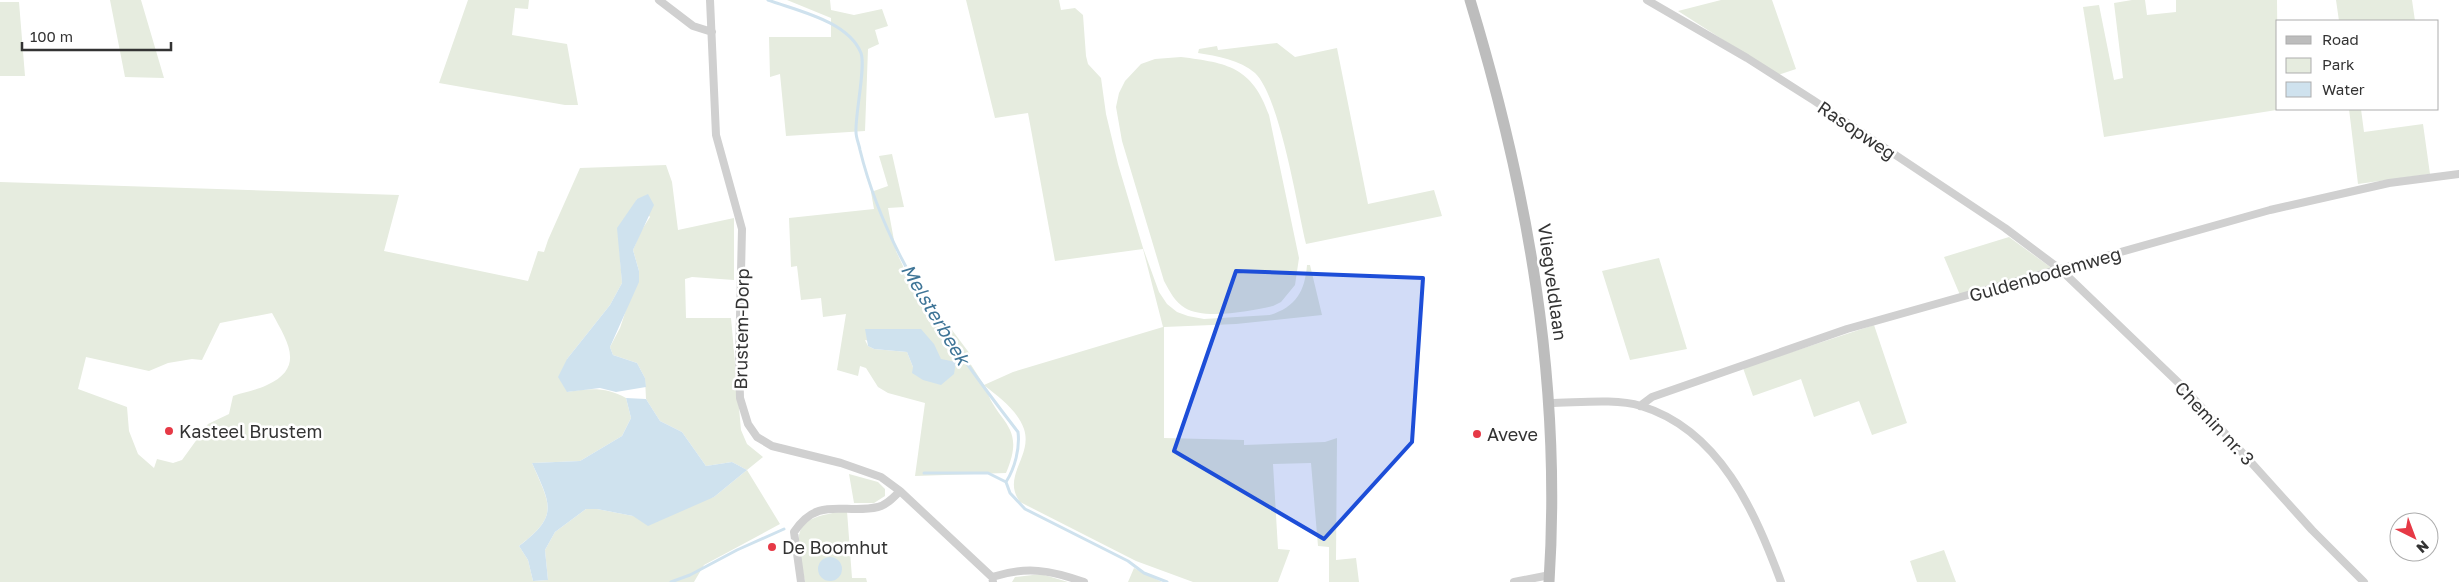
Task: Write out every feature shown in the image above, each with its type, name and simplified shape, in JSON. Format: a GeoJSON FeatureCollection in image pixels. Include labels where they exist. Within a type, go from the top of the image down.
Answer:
{"type":"FeatureCollection","features":[{"type":"Feature","properties":{"kind":"main road","name":"Vliegveldlaan"},"geometry":{"type":"LineString","coordinates":[[1470,0],[1504,121],[1527,219],[1544,334],[1552,461],[1549,579]]}},
{"type":"Feature","properties":{"kind":"street"},"geometry":{"type":"LineString","coordinates":[[659,0],[693,26],[712,32]]}},
{"type":"Feature","properties":{"kind":"street","name":"Brustem-Dorp"},"geometry":{"type":"LineString","coordinates":[[710,0],[716,135],[742,229],[740,398],[748,424],[757,437],[772,446],[864,470],[881,477],[900,491],[992,579],[1008,572],[1045,570],[1084,582]]}},
{"type":"Feature","properties":{"kind":"street","name":"Rasopweg"},"geometry":{"type":"LineString","coordinates":[[1647,0],[1813,100],[2005,228],[2061,270]]}},
{"type":"Feature","properties":{"kind":"street","name":"Guldenbodemweg"},"geometry":{"type":"LineString","coordinates":[[1640,406],[1652,397],[1847,328],[2061,270],[2270,210],[2352,190],[2459,174]]}},
{"type":"Feature","properties":{"kind":"street","name":"Chemin nr. 3"},"geometry":{"type":"LineString","coordinates":[[2061,270],[2190,395],[2312,530],[2364,582]]}},
{"type":"Feature","properties":{"kind":"street"},"geometry":{"type":"LineString","coordinates":[[1549,403],[1618,403],[1640,406],[1668,418],[1687,431],[1711,452],[1734,479],[1752,510],[1781,582]]}},
{"type":"Feature","properties":{"kind":"street"},"geometry":{"type":"LineString","coordinates":[[802,582],[794,532],[806,519],[822,509],[881,506],[900,491]]}},
{"type":"Feature","properties":{"kind":"street","name":"Vliegveldlaan"},"geometry":{"type":"LineString","coordinates":[[1514,582],[1549,579]]}},
{"type":"Feature","properties":{"kind":"highlighted area"},"geometry":{"type":"Polygon","coordinates":[[[1236,271],[1423,278],[1412,442],[1324,539],[1174,451],[1236,271]]]}},
{"type":"Feature","properties":{"kind":"green space"},"geometry":{"type":"Polygon","coordinates":[[[110,0],[141,0],[164,78],[125,77],[110,0]]]}},
{"type":"Feature","properties":{"kind":"green space"},"geometry":{"type":"Polygon","coordinates":[[[468,0],[529,0],[528,9],[515,8],[512,35],[567,44],[578,105],[565,105],[439,83],[468,0]]]}},
{"type":"Feature","properties":{"kind":"green space"},"geometry":{"type":"Polygon","coordinates":[[[787,0],[830,0],[831,10],[854,15],[882,9],[888,26],[875,30],[879,44],[868,49],[865,131],[786,136],[780,74],[770,77],[769,37],[831,37],[831,18],[787,0]]]}},
{"type":"Feature","properties":{"kind":"green space"},"geometry":{"type":"Polygon","coordinates":[[[966,0],[1059,0],[1061,10],[1075,8],[1083,15],[1088,64],[1101,78],[1106,114],[1118,164],[1143,248],[1159,292],[1167,304],[1177,312],[1204,319],[1270,315],[1279,312],[1293,303],[1298,297],[1304,283],[1307,265],[1310,265],[1322,315],[1236,324],[1164,327],[1164,438],[1244,440],[1244,445],[1325,442],[1337,438],[1336,560],[1356,558],[1359,582],[1329,582],[1329,547],[1318,546],[1311,463],[1273,464],[1278,549],[1290,550],[1278,582],[1193,582],[1136,561],[1020,502],[1015,493],[1014,484],[1026,439],[1024,429],[1013,410],[985,386],[990,399],[1012,434],[1012,457],[1006,473],[915,476],[925,403],[888,393],[878,387],[866,368],[860,366],[858,376],[837,370],[846,314],[823,317],[821,298],[801,300],[797,266],[791,267],[789,218],[874,209],[871,192],[888,186],[879,156],[892,154],[904,207],[888,208],[896,251],[929,322],[939,326],[946,322],[970,354],[966,357],[984,385],[1013,372],[1163,327],[1143,249],[1055,261],[1028,113],[995,118],[966,0]],[[865,340],[868,346],[874,349],[907,352],[913,367],[941,359],[865,340]]]}},
{"type":"Feature","properties":{"kind":"green space"},"geometry":{"type":"Polygon","coordinates":[[[1721,0],[1772,0],[1796,69],[1778,75],[1678,11],[1721,0]]]}},
{"type":"Feature","properties":{"kind":"green space"},"geometry":{"type":"Polygon","coordinates":[[[2145,0],[2147,15],[2176,12],[2176,0],[2277,0],[2277,110],[2104,137],[2083,7],[2099,5],[2114,80],[2123,78],[2114,3],[2145,0]]]}},
{"type":"Feature","properties":{"kind":"green space"},"geometry":{"type":"Polygon","coordinates":[[[2336,0],[2412,0],[2415,20],[2339,20],[2336,0]]]}},
{"type":"Feature","properties":{"kind":"green space"},"geometry":{"type":"Polygon","coordinates":[[[0,2],[19,2],[25,76],[0,76],[0,2]]]}},
{"type":"Feature","properties":{"kind":"green space"},"geometry":{"type":"Polygon","coordinates":[[[1277,43],[1295,57],[1337,48],[1368,204],[1434,190],[1442,216],[1306,244],[1280,128],[1264,86],[1255,73],[1242,65],[1220,57],[1198,53],[1199,49],[1217,46],[1218,50],[1277,43]]]}},
{"type":"Feature","properties":{"kind":"green space"},"geometry":{"type":"Polygon","coordinates":[[[1181,57],[1225,65],[1236,70],[1255,87],[1269,115],[1299,258],[1295,285],[1281,302],[1273,306],[1216,314],[1193,312],[1178,303],[1164,281],[1122,141],[1116,107],[1119,93],[1125,81],[1141,64],[1155,59],[1181,57]]]}},
{"type":"Feature","properties":{"kind":"green space"},"geometry":{"type":"Polygon","coordinates":[[[2349,110],[2361,110],[2364,132],[2423,124],[2430,174],[2358,184],[2349,110]]]}},
{"type":"Feature","properties":{"kind":"green space"},"geometry":{"type":"Polygon","coordinates":[[[666,165],[672,182],[678,230],[734,218],[734,280],[692,277],[685,279],[686,318],[731,318],[741,430],[747,444],[763,457],[747,470],[780,524],[704,565],[694,582],[0,582],[0,182],[399,195],[384,251],[528,281],[538,251],[544,252],[580,168],[666,165]],[[637,199],[619,242],[622,283],[610,305],[567,359],[567,392],[598,389],[619,394],[626,398],[631,418],[622,436],[580,461],[532,463],[547,500],[548,509],[541,526],[519,546],[528,560],[533,581],[548,580],[545,550],[555,532],[586,509],[597,509],[633,516],[714,497],[747,470],[732,462],[706,466],[682,432],[660,421],[646,399],[645,378],[637,363],[613,355],[610,347],[620,328],[639,271],[633,250],[641,231],[650,217],[637,199]],[[272,313],[220,323],[202,360],[192,359],[168,363],[149,371],[86,357],[78,389],[127,407],[129,431],[138,454],[154,468],[157,459],[173,463],[182,460],[208,424],[229,414],[233,396],[267,385],[279,378],[286,370],[290,362],[290,353],[272,313]]]}},
{"type":"Feature","properties":{"kind":"green space"},"geometry":{"type":"Polygon","coordinates":[[[2009,237],[2053,269],[1960,295],[1944,257],[2009,237]]]}},
{"type":"Feature","properties":{"kind":"green space"},"geometry":{"type":"Polygon","coordinates":[[[1659,258],[1687,349],[1630,360],[1602,271],[1659,258]]]}},
{"type":"Feature","properties":{"kind":"green space"},"geometry":{"type":"Polygon","coordinates":[[[1874,325],[1907,423],[1872,435],[1859,401],[1814,417],[1801,379],[1753,396],[1743,368],[1874,325]]]}},
{"type":"Feature","properties":{"kind":"green space"},"geometry":{"type":"Polygon","coordinates":[[[849,474],[878,482],[885,489],[885,496],[874,503],[854,503],[849,474]]]}},
{"type":"Feature","properties":{"kind":"green space"},"geometry":{"type":"Polygon","coordinates":[[[847,511],[852,578],[866,578],[867,582],[805,582],[799,551],[800,530],[805,523],[814,518],[847,511]]]}},
{"type":"Feature","properties":{"kind":"green space"},"geometry":{"type":"Polygon","coordinates":[[[1944,550],[1956,582],[1917,582],[1910,561],[1944,550]]]}},
{"type":"Feature","properties":{"kind":"green space"},"geometry":{"type":"Polygon","coordinates":[[[1134,568],[1162,582],[1128,582],[1134,568]]]}},
{"type":"Feature","properties":{"kind":"green space"},"geometry":{"type":"Polygon","coordinates":[[[1041,574],[1068,582],[1012,582],[1015,577],[1041,574]]]}},
{"type":"Feature","properties":{"kind":"water"},"geometry":{"type":"Polygon","coordinates":[[[648,194],[654,205],[633,250],[639,271],[639,282],[610,347],[613,355],[637,363],[645,378],[646,387],[616,392],[600,388],[567,392],[558,377],[567,359],[610,305],[622,283],[617,228],[637,199],[648,194]]]}},
{"type":"Feature","properties":{"kind":"water"},"geometry":{"type":"Polygon","coordinates":[[[865,329],[921,329],[934,344],[941,359],[956,362],[954,374],[941,385],[923,380],[912,373],[913,367],[907,352],[874,349],[868,346],[865,329]]]}},
{"type":"Feature","properties":{"kind":"water"},"geometry":{"type":"Polygon","coordinates":[[[626,398],[646,399],[660,421],[682,432],[706,466],[732,462],[747,470],[714,497],[648,526],[633,516],[597,509],[586,509],[555,532],[545,550],[548,580],[533,581],[528,560],[519,546],[541,526],[546,518],[548,509],[544,489],[532,463],[580,461],[622,436],[631,418],[626,398]]]}},
{"type":"Feature","properties":{"kind":"water"},"geometry":{"type":"Polygon","coordinates":[[[830,557],[838,561],[842,569],[838,577],[830,581],[822,577],[818,569],[822,561],[830,557]]]}},
{"type":"Feature","properties":{"kind":"waterway","name":"Melsterbeek"},"geometry":{"type":"LineString","coordinates":[[768,0],[807,13],[834,25],[855,42],[861,53],[862,69],[856,134],[872,189],[886,227],[924,299],[969,367],[1018,432],[1016,458],[1006,482]]}},
{"type":"Feature","properties":{"kind":"waterway"},"geometry":{"type":"LineString","coordinates":[[924,473],[988,473],[1006,482]]}},
{"type":"Feature","properties":{"kind":"waterway","name":"Melsterbeek"},"geometry":{"type":"LineString","coordinates":[[1006,482],[1010,493],[1025,509],[1128,561],[1144,573],[1167,582]]}},
{"type":"Feature","properties":{"kind":"waterway"},"geometry":{"type":"LineString","coordinates":[[671,582],[690,575],[737,550],[784,529]]}},
{"type":"Feature","properties":{"kind":"place","name":"Kasteel Brustem"},"geometry":{"type":"Point","coordinates":[169,431]}},
{"type":"Feature","properties":{"kind":"place","name":"Aveve"},"geometry":{"type":"Point","coordinates":[1477,434]}},
{"type":"Feature","properties":{"kind":"place","name":"De Boomhut"},"geometry":{"type":"Point","coordinates":[772,547]}}]}
